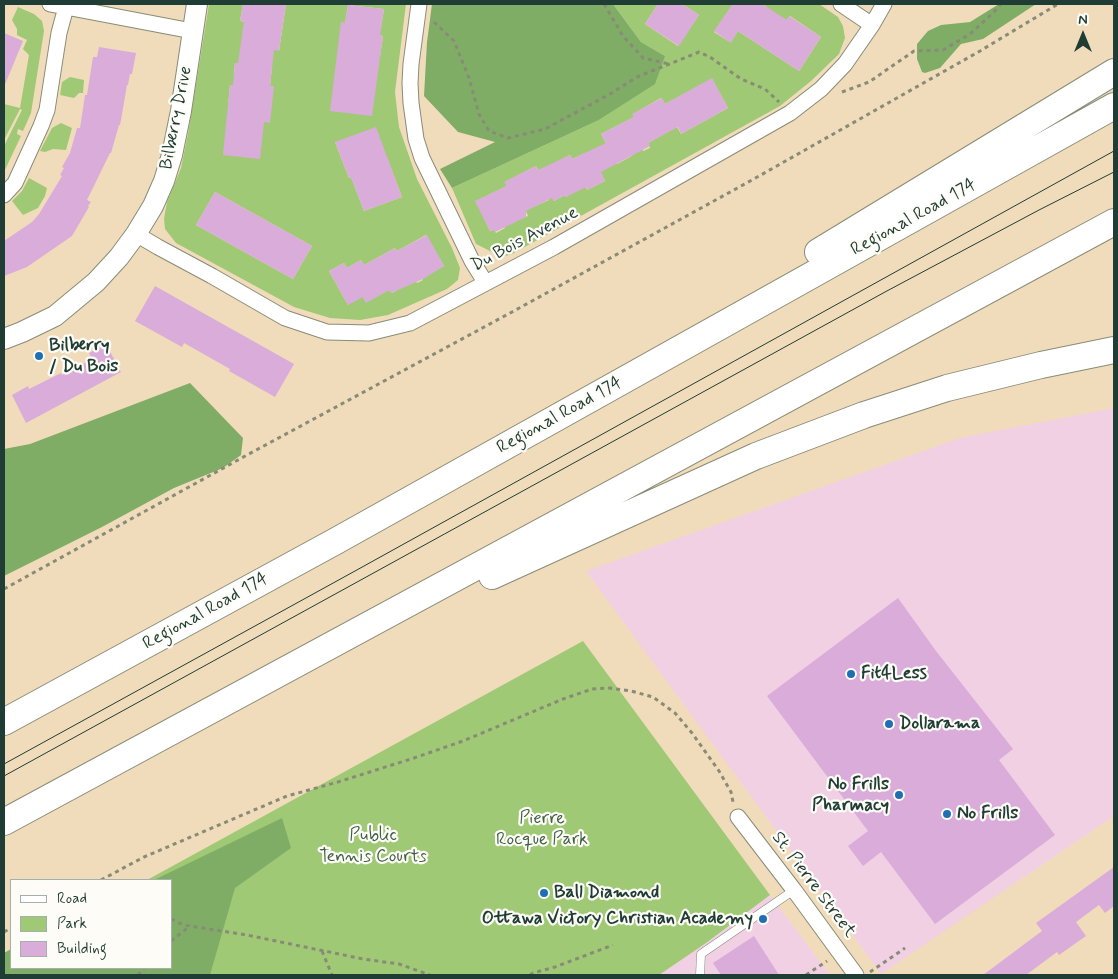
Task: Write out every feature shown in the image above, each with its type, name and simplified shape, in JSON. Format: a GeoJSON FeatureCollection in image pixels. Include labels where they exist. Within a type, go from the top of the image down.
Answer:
{"type":"FeatureCollection","features":[{"type":"Feature","properties":{"kind":"highway"},"geometry":{"type":"LineString","coordinates":[[336,541],[1114,72]]}},
{"type":"Feature","properties":{"kind":"highway","name":"Regional Road 174"},"geometry":{"type":"LineString","coordinates":[[4,722],[336,541],[1114,106]]}},
{"type":"Feature","properties":{"kind":"highway"},"geometry":{"type":"LineString","coordinates":[[30,809],[1114,222]]}},
{"type":"Feature","properties":{"kind":"highway"},"geometry":{"type":"LineString","coordinates":[[1041,365],[1114,342]]}},
{"type":"Feature","properties":{"kind":"highway"},"geometry":{"type":"LineString","coordinates":[[4,822],[367,632],[756,456],[864,415],[947,388],[1041,365],[1114,350]]}},
{"type":"Feature","properties":{"kind":"street"},"geometry":{"type":"LineString","coordinates":[[50,4],[192,32]]}},
{"type":"Feature","properties":{"kind":"street","name":"Bilberry Drive"},"geometry":{"type":"LineString","coordinates":[[4,339],[55,316],[96,282],[119,257],[153,206],[164,181],[172,155],[181,112],[197,4]]}},
{"type":"Feature","properties":{"kind":"street"},"geometry":{"type":"LineString","coordinates":[[419,4],[410,83],[416,139],[422,158],[472,261],[486,282]]}},
{"type":"Feature","properties":{"kind":"street"},"geometry":{"type":"LineString","coordinates":[[841,4],[872,25]]}},
{"type":"Feature","properties":{"kind":"street","name":"Du Bois Avenue"},"geometry":{"type":"LineString","coordinates":[[136,234],[285,318],[327,332],[369,333],[410,323],[554,247],[790,113],[821,89],[845,64],[884,4]]}},
{"type":"Feature","properties":{"kind":"street"},"geometry":{"type":"LineString","coordinates":[[4,196],[15,183],[47,110],[66,7]]}},
{"type":"Feature","properties":{"kind":"street","name":"St. Pierre Street"},"geometry":{"type":"LineString","coordinates":[[738,818],[794,890],[856,975]]}},
{"type":"Feature","properties":{"kind":"lane"},"geometry":{"type":"LineString","coordinates":[[700,975],[700,954],[794,890]]}},
{"type":"Feature","properties":{"kind":"path"},"geometry":{"type":"LineString","coordinates":[[604,4],[623,36],[643,58],[670,64]]}},
{"type":"Feature","properties":{"kind":"path"},"geometry":{"type":"LineString","coordinates":[[821,89],[840,92],[869,82],[914,51],[943,50],[970,34],[1001,4]]}},
{"type":"Feature","properties":{"kind":"path"},"geometry":{"type":"LineString","coordinates":[[4,589],[743,185],[980,51],[1058,4]]}},
{"type":"Feature","properties":{"kind":"path"},"geometry":{"type":"LineString","coordinates":[[417,19],[434,22],[454,41],[469,78],[478,114],[489,131],[508,138],[545,129],[637,78],[699,52],[710,57],[740,79],[765,89],[790,113]]}},
{"type":"Feature","properties":{"kind":"path"},"geometry":{"type":"LineString","coordinates":[[103,879],[144,857],[287,796],[414,758],[592,689],[609,688],[653,697],[675,713],[719,771],[730,792],[738,818]]}},
{"type":"Feature","properties":{"kind":"path"},"geometry":{"type":"LineString","coordinates":[[172,919],[184,925],[247,935],[363,959],[399,964],[430,975]]}},
{"type":"Feature","properties":{"kind":"path"},"geometry":{"type":"LineString","coordinates":[[172,940],[190,926]]}},
{"type":"Feature","properties":{"kind":"path"},"geometry":{"type":"LineString","coordinates":[[530,975],[613,945]]}},
{"type":"Feature","properties":{"kind":"path"},"geometry":{"type":"LineString","coordinates":[[865,975],[904,948]]}},
{"type":"Feature","properties":{"kind":"path"},"geometry":{"type":"LineString","coordinates":[[322,950],[332,975]]}},
{"type":"Feature","properties":{"kind":"path"},"geometry":{"type":"LineString","coordinates":[[806,975],[840,953]]}},
{"type":"Feature","properties":{"kind":"shaded area"},"geometry":{"type":"Polygon","coordinates":[[[1114,408],[1114,816],[881,974],[586,571],[960,438],[1114,408]]]}},
{"type":"Feature","properties":{"kind":"shaded area","name":"Ottawa Victory Christian Academy"},"geometry":{"type":"Polygon","coordinates":[[[770,895],[830,975],[659,975],[706,943],[770,895]]]}},
{"type":"Feature","properties":{"kind":"green space"},"geometry":{"type":"Polygon","coordinates":[[[209,4],[243,4],[240,21],[247,22],[279,51],[286,4],[406,4],[395,92],[399,127],[417,179],[460,268],[458,280],[447,289],[388,315],[360,320],[330,318],[294,307],[176,243],[165,229],[164,219],[167,202],[181,168],[209,4]],[[348,5],[345,23],[380,56],[383,36],[378,35],[384,9],[348,5]],[[235,63],[234,74],[237,86],[230,85],[228,107],[264,122],[273,86],[270,86],[272,67],[235,63]],[[335,142],[349,178],[351,177],[364,211],[402,197],[388,160],[335,142]],[[215,192],[196,225],[293,279],[312,246],[215,192]],[[426,235],[397,251],[395,248],[364,265],[361,260],[347,268],[344,263],[329,271],[348,305],[360,292],[366,302],[389,290],[392,293],[415,280],[417,283],[423,280],[420,274],[435,271],[444,266],[426,235]]]}},
{"type":"Feature","properties":{"kind":"green space"},"geometry":{"type":"Polygon","coordinates":[[[432,4],[613,4],[641,42],[665,56],[655,84],[597,121],[452,188],[440,169],[495,142],[458,132],[424,96],[427,42],[432,4]]]}},
{"type":"Feature","properties":{"kind":"green space"},"geometry":{"type":"Polygon","coordinates":[[[613,4],[658,4],[645,24],[678,46],[699,15],[682,4],[733,4],[714,32],[730,42],[738,31],[799,71],[821,37],[790,16],[786,21],[764,13],[767,7],[762,4],[819,4],[838,17],[843,26],[845,38],[839,54],[811,81],[780,106],[512,254],[502,257],[476,244],[452,188],[597,121],[665,56],[641,42],[613,4]],[[712,79],[665,104],[661,98],[633,114],[634,117],[601,134],[617,164],[642,148],[643,151],[650,148],[648,143],[677,127],[681,134],[728,108],[712,79]],[[590,151],[572,159],[570,155],[539,171],[536,166],[505,182],[507,186],[476,201],[490,231],[494,230],[496,233],[505,228],[503,224],[528,216],[525,209],[549,200],[548,196],[551,195],[554,201],[565,195],[566,197],[584,184],[587,190],[605,181],[590,151]]]}},
{"type":"Feature","properties":{"kind":"green space"},"geometry":{"type":"Polygon","coordinates":[[[999,4],[1036,4],[983,39],[961,44],[940,68],[925,73],[922,72],[917,59],[917,44],[928,31],[941,25],[970,22],[999,4]]]}},
{"type":"Feature","properties":{"kind":"green space"},"geometry":{"type":"Polygon","coordinates":[[[18,7],[34,14],[42,21],[44,31],[31,113],[23,131],[18,129],[17,134],[21,136],[4,172],[4,146],[22,110],[20,109],[4,140],[4,104],[20,108],[29,55],[23,49],[27,40],[17,35],[17,29],[12,20],[18,7]]]}},
{"type":"Feature","properties":{"kind":"green space"},"geometry":{"type":"Polygon","coordinates":[[[70,77],[84,80],[83,93],[79,93],[74,98],[60,95],[62,82],[70,77]]]}},
{"type":"Feature","properties":{"kind":"green space"},"geometry":{"type":"Polygon","coordinates":[[[61,123],[72,128],[66,150],[40,151],[52,128],[61,123]]]}},
{"type":"Feature","properties":{"kind":"green space"},"geometry":{"type":"Polygon","coordinates":[[[29,178],[47,188],[38,208],[23,215],[12,201],[22,191],[29,178]]]}},
{"type":"Feature","properties":{"kind":"green space"},"geometry":{"type":"Polygon","coordinates":[[[190,383],[243,438],[241,455],[223,468],[174,488],[102,527],[4,576],[4,449],[30,444],[190,383]]]}},
{"type":"Feature","properties":{"kind":"green space","name":"Pierre Rocque Park"},"geometry":{"type":"Polygon","coordinates":[[[583,641],[770,895],[706,943],[659,975],[136,975],[172,969],[172,879],[149,879],[583,641]]]}},
{"type":"Feature","properties":{"kind":"green space"},"geometry":{"type":"Polygon","coordinates":[[[282,818],[291,848],[235,888],[210,975],[4,975],[4,953],[10,950],[10,969],[172,969],[172,879],[156,879],[282,818]]]}},
{"type":"Feature","properties":{"kind":"building"},"geometry":{"type":"Polygon","coordinates":[[[243,4],[286,4],[279,51],[274,50],[270,86],[274,86],[270,123],[264,122],[260,159],[223,155],[230,85],[233,85],[235,63],[238,63],[244,21],[240,21],[243,4]]]}},
{"type":"Feature","properties":{"kind":"building"},"geometry":{"type":"Polygon","coordinates":[[[658,4],[682,4],[699,15],[679,46],[645,24],[658,4]]]}},
{"type":"Feature","properties":{"kind":"building"},"geometry":{"type":"Polygon","coordinates":[[[733,4],[762,4],[787,20],[789,16],[821,37],[799,71],[738,31],[731,43],[714,31],[733,4]]]}},
{"type":"Feature","properties":{"kind":"building"},"geometry":{"type":"Polygon","coordinates":[[[348,5],[384,9],[380,36],[383,36],[372,116],[330,111],[341,22],[345,23],[348,5]]]}},
{"type":"Feature","properties":{"kind":"building"},"geometry":{"type":"Polygon","coordinates":[[[4,33],[23,41],[4,87],[4,33]]]}},
{"type":"Feature","properties":{"kind":"building"},"geometry":{"type":"Polygon","coordinates":[[[99,47],[136,53],[132,74],[130,74],[127,85],[120,125],[111,153],[87,200],[91,202],[89,207],[72,236],[27,267],[4,276],[4,241],[32,222],[62,176],[60,175],[64,168],[62,167],[70,153],[77,128],[80,128],[93,57],[97,57],[99,47]]]}},
{"type":"Feature","properties":{"kind":"building"},"geometry":{"type":"Polygon","coordinates":[[[712,78],[728,108],[681,134],[678,127],[648,143],[650,146],[601,172],[605,181],[587,190],[586,187],[554,201],[552,198],[526,211],[526,217],[495,232],[494,230],[490,231],[475,201],[507,186],[504,182],[536,166],[538,170],[570,155],[572,159],[606,143],[601,134],[634,117],[632,114],[662,98],[665,104],[712,78]]]}},
{"type":"Feature","properties":{"kind":"building"},"geometry":{"type":"Polygon","coordinates":[[[376,127],[402,197],[364,211],[335,142],[376,127]]]}},
{"type":"Feature","properties":{"kind":"building"},"geometry":{"type":"Polygon","coordinates":[[[215,192],[312,246],[293,279],[196,225],[215,192]]]}},
{"type":"Feature","properties":{"kind":"building"},"geometry":{"type":"Polygon","coordinates":[[[427,235],[444,266],[423,279],[391,293],[389,290],[366,303],[363,297],[348,305],[329,271],[344,263],[347,268],[361,260],[364,265],[395,248],[397,251],[427,235]]]}},
{"type":"Feature","properties":{"kind":"building"},"geometry":{"type":"Polygon","coordinates":[[[155,286],[294,364],[275,397],[184,343],[182,347],[135,321],[155,286]]]}},
{"type":"Feature","properties":{"kind":"building"},"geometry":{"type":"Polygon","coordinates":[[[106,344],[121,372],[26,423],[12,395],[28,386],[29,389],[61,373],[62,375],[92,359],[89,353],[106,344]]]}},
{"type":"Feature","properties":{"kind":"building"},"geometry":{"type":"Polygon","coordinates":[[[898,598],[936,651],[1013,749],[999,760],[1055,835],[935,924],[881,852],[863,866],[848,846],[868,831],[767,696],[898,598]]]}},
{"type":"Feature","properties":{"kind":"building"},"geometry":{"type":"Polygon","coordinates":[[[1114,867],[1114,906],[1105,913],[1099,905],[1076,922],[1086,936],[1059,955],[1057,952],[1026,975],[983,975],[1042,931],[1036,923],[1114,867]]]}},
{"type":"Feature","properties":{"kind":"building"},"geometry":{"type":"Polygon","coordinates":[[[754,936],[779,975],[721,975],[713,963],[754,936]]]}},
{"type":"Feature","properties":{"kind":"tram line"},"geometry":{"type":"LineString","coordinates":[[4,764],[1114,151]]}},
{"type":"Feature","properties":{"kind":"tram line"},"geometry":{"type":"LineString","coordinates":[[4,776],[885,292],[1114,172]]}},
{"type":"Feature","properties":{"kind":"place","name":"Bilberry / Du Bois"},"geometry":{"type":"Point","coordinates":[39,356]}},
{"type":"Feature","properties":{"kind":"place","name":"Fit4Less"},"geometry":{"type":"Point","coordinates":[851,674]}},
{"type":"Feature","properties":{"kind":"place","name":"Dollarama"},"geometry":{"type":"Point","coordinates":[889,724]}},
{"type":"Feature","properties":{"kind":"place","name":"No Frills Pharmacy"},"geometry":{"type":"Point","coordinates":[899,795]}},
{"type":"Feature","properties":{"kind":"place","name":"No Frills"},"geometry":{"type":"Point","coordinates":[947,814]}},
{"type":"Feature","properties":{"kind":"place","name":"Ball Diamond"},"geometry":{"type":"Point","coordinates":[544,893]}},
{"type":"Feature","properties":{"kind":"place","name":"Ottawa Victory Christian Academy"},"geometry":{"type":"Point","coordinates":[763,919]}},
{"type":"Feature","properties":{"kind":"park label","name":"Public Tennis Courts"},"geometry":{"type":"Point","coordinates":[373,846]}}]}
